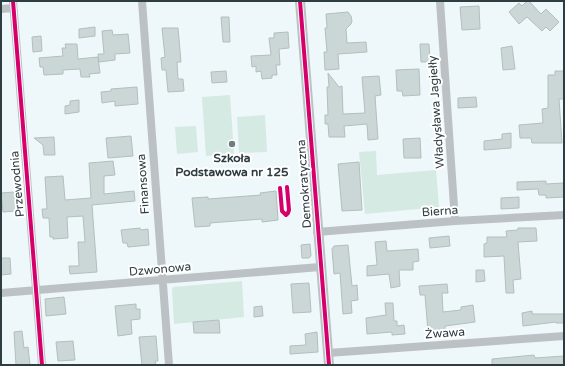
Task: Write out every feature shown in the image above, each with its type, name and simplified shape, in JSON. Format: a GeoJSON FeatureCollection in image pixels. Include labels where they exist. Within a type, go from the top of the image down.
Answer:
{"type":"FeatureCollection","features":[{"type":"Feature","properties":{"kind":"street","name":"Finansowa"},"geometry":{"type":"LineString","coordinates":[[142,1],[169,365]]}},
{"type":"Feature","properties":{"kind":"street","name":"Demokratyczna"},"geometry":{"type":"LineString","coordinates":[[300,1],[317,232],[329,365]]}},
{"type":"Feature","properties":{"kind":"street","name":"Władysława Jagiełły"},"geometry":{"type":"LineString","coordinates":[[440,1],[455,221]]}},
{"type":"Feature","properties":{"kind":"street"},"geometry":{"type":"LineString","coordinates":[[1,9],[13,4]]}},
{"type":"Feature","properties":{"kind":"street","name":"Przewodnia"},"geometry":{"type":"LineString","coordinates":[[13,4],[42,365]]}},
{"type":"Feature","properties":{"kind":"street","name":"Bierna"},"geometry":{"type":"LineString","coordinates":[[317,232],[564,214]]}},
{"type":"Feature","properties":{"kind":"street","name":"Dzwonowa"},"geometry":{"type":"LineString","coordinates":[[1,293],[320,267]]}},
{"type":"Feature","properties":{"kind":"street","name":"Żwawa"},"geometry":{"type":"LineString","coordinates":[[328,354],[564,336]]}},
{"type":"Feature","properties":{"kind":"green space"},"geometry":{"type":"Polygon","coordinates":[[[230,95],[234,154],[206,156],[202,97],[230,95]]]}},
{"type":"Feature","properties":{"kind":"green space"},"geometry":{"type":"Polygon","coordinates":[[[265,115],[267,152],[239,153],[237,117],[265,115]]]}},
{"type":"Feature","properties":{"kind":"green space"},"geometry":{"type":"Polygon","coordinates":[[[196,126],[198,152],[177,154],[175,127],[196,126]]]}},
{"type":"Feature","properties":{"kind":"green space"},"geometry":{"type":"Polygon","coordinates":[[[376,151],[377,175],[436,170],[439,207],[365,214],[359,152],[376,151]]]}},
{"type":"Feature","properties":{"kind":"green space"},"geometry":{"type":"Polygon","coordinates":[[[242,281],[244,317],[174,324],[173,287],[242,281]]]}},
{"type":"Feature","properties":{"kind":"building"},"geometry":{"type":"Polygon","coordinates":[[[529,1],[541,14],[546,9],[559,22],[550,31],[546,27],[542,31],[527,17],[519,24],[509,12],[519,3],[522,6],[529,1]]]}},
{"type":"Feature","properties":{"kind":"building"},"geometry":{"type":"Polygon","coordinates":[[[479,6],[480,29],[462,30],[460,7],[479,6]]]}},
{"type":"Feature","properties":{"kind":"building"},"geometry":{"type":"Polygon","coordinates":[[[348,12],[352,21],[346,29],[347,43],[366,42],[367,52],[338,54],[339,69],[325,70],[324,52],[327,52],[325,28],[327,28],[326,14],[348,12]]]}},
{"type":"Feature","properties":{"kind":"building"},"geometry":{"type":"Polygon","coordinates":[[[221,17],[229,17],[230,42],[223,42],[221,17]]]}},
{"type":"Feature","properties":{"kind":"building"},"geometry":{"type":"Polygon","coordinates":[[[95,27],[95,36],[79,38],[79,29],[95,27]]]}},
{"type":"Feature","properties":{"kind":"building"},"geometry":{"type":"Polygon","coordinates":[[[162,28],[178,28],[181,62],[177,62],[178,79],[183,79],[184,91],[168,92],[166,70],[162,70],[161,58],[165,57],[162,28]]]}},
{"type":"Feature","properties":{"kind":"building"},"geometry":{"type":"Polygon","coordinates":[[[112,30],[113,35],[128,34],[130,53],[115,54],[115,60],[99,62],[98,54],[104,54],[102,31],[112,30]]]}},
{"type":"Feature","properties":{"kind":"building"},"geometry":{"type":"Polygon","coordinates":[[[288,32],[289,48],[279,49],[280,65],[276,65],[277,75],[272,75],[272,78],[262,79],[261,71],[256,72],[256,66],[252,67],[251,56],[271,55],[269,38],[274,38],[274,33],[288,32]]]}},
{"type":"Feature","properties":{"kind":"building"},"geometry":{"type":"Polygon","coordinates":[[[41,36],[42,51],[33,52],[32,37],[41,36]]]}},
{"type":"Feature","properties":{"kind":"building"},"geometry":{"type":"Polygon","coordinates":[[[65,44],[77,44],[78,59],[98,57],[100,73],[89,74],[90,77],[81,77],[80,69],[63,70],[63,74],[44,75],[43,67],[40,67],[39,58],[63,56],[62,48],[66,48],[65,44]]]}},
{"type":"Feature","properties":{"kind":"building"},"geometry":{"type":"Polygon","coordinates":[[[420,44],[429,44],[430,62],[421,62],[420,44]]]}},
{"type":"Feature","properties":{"kind":"building"},"geometry":{"type":"Polygon","coordinates":[[[512,46],[515,69],[503,70],[501,48],[512,46]]]}},
{"type":"Feature","properties":{"kind":"building"},"geometry":{"type":"Polygon","coordinates":[[[419,69],[420,95],[403,96],[402,91],[397,91],[396,70],[419,69]]]}},
{"type":"Feature","properties":{"kind":"building"},"geometry":{"type":"Polygon","coordinates":[[[226,71],[227,82],[212,83],[211,72],[226,71]]]}},
{"type":"Feature","properties":{"kind":"building"},"geometry":{"type":"Polygon","coordinates":[[[555,71],[564,71],[564,99],[559,99],[562,143],[532,143],[531,138],[520,138],[519,125],[543,123],[542,109],[548,108],[548,75],[555,75],[555,71]]]}},
{"type":"Feature","properties":{"kind":"building"},"geometry":{"type":"Polygon","coordinates":[[[328,73],[339,87],[342,86],[343,114],[365,113],[362,77],[379,76],[381,95],[375,96],[378,139],[368,140],[367,124],[344,126],[345,137],[329,137],[328,124],[325,124],[325,115],[328,115],[328,73]]]}},
{"type":"Feature","properties":{"kind":"building"},"geometry":{"type":"Polygon","coordinates":[[[137,87],[138,104],[115,106],[115,101],[102,103],[101,92],[111,91],[111,89],[137,87]]]}},
{"type":"Feature","properties":{"kind":"building"},"geometry":{"type":"Polygon","coordinates":[[[476,97],[477,107],[458,108],[458,98],[476,97]]]}},
{"type":"Feature","properties":{"kind":"building"},"geometry":{"type":"Polygon","coordinates":[[[79,100],[79,112],[65,114],[65,106],[70,105],[70,101],[79,100]]]}},
{"type":"Feature","properties":{"kind":"building"},"geometry":{"type":"Polygon","coordinates":[[[511,133],[511,148],[484,150],[484,141],[502,139],[502,134],[511,133]]]}},
{"type":"Feature","properties":{"kind":"building"},"geometry":{"type":"Polygon","coordinates":[[[131,136],[133,156],[108,158],[106,138],[131,136]]]}},
{"type":"Feature","properties":{"kind":"building"},"geometry":{"type":"Polygon","coordinates":[[[54,137],[55,155],[44,155],[43,145],[34,138],[54,137]]]}},
{"type":"Feature","properties":{"kind":"building"},"geometry":{"type":"Polygon","coordinates":[[[420,138],[421,158],[404,158],[403,139],[420,138]]]}},
{"type":"Feature","properties":{"kind":"building"},"geometry":{"type":"Polygon","coordinates":[[[113,161],[115,175],[104,176],[104,194],[134,191],[135,201],[92,205],[97,272],[70,274],[69,266],[79,266],[78,242],[85,242],[83,216],[67,217],[68,238],[53,239],[53,237],[50,237],[49,218],[43,218],[42,209],[47,209],[45,177],[63,176],[65,200],[91,198],[89,163],[113,161]]]}},
{"type":"Feature","properties":{"kind":"building"},"geometry":{"type":"Polygon","coordinates":[[[359,162],[362,210],[342,211],[338,164],[359,162]]]}},
{"type":"Feature","properties":{"kind":"building"},"geometry":{"type":"Polygon","coordinates":[[[546,181],[546,184],[564,183],[564,197],[546,198],[546,195],[539,195],[538,189],[517,190],[517,182],[546,181]]]}},
{"type":"Feature","properties":{"kind":"building"},"geometry":{"type":"Polygon","coordinates":[[[276,191],[278,220],[262,222],[262,219],[210,223],[210,226],[195,227],[192,198],[208,197],[208,199],[261,195],[260,193],[276,191]]]}},
{"type":"Feature","properties":{"kind":"building"},"geometry":{"type":"Polygon","coordinates":[[[14,192],[16,211],[3,212],[1,193],[14,192]]]}},
{"type":"Feature","properties":{"kind":"building"},"geometry":{"type":"Polygon","coordinates":[[[519,197],[519,208],[501,209],[501,198],[519,197]]]}},
{"type":"Feature","properties":{"kind":"building"},"geometry":{"type":"Polygon","coordinates":[[[140,228],[141,230],[148,229],[149,245],[128,247],[127,243],[123,243],[121,230],[140,228]]]}},
{"type":"Feature","properties":{"kind":"building"},"geometry":{"type":"Polygon","coordinates":[[[518,228],[536,228],[537,241],[518,242],[521,279],[513,280],[514,293],[506,293],[504,256],[484,257],[484,244],[487,243],[487,237],[507,237],[506,231],[518,230],[518,228]]]}},
{"type":"Feature","properties":{"kind":"building"},"geometry":{"type":"Polygon","coordinates":[[[449,236],[450,246],[430,248],[429,238],[449,236]]]}},
{"type":"Feature","properties":{"kind":"building"},"geometry":{"type":"Polygon","coordinates":[[[386,241],[387,251],[418,249],[419,261],[413,262],[413,270],[399,270],[400,286],[391,288],[389,274],[367,276],[367,266],[377,265],[375,242],[386,241]]]}},
{"type":"Feature","properties":{"kind":"building"},"geometry":{"type":"Polygon","coordinates":[[[310,244],[311,256],[309,258],[302,258],[301,245],[310,244]]]}},
{"type":"Feature","properties":{"kind":"building"},"geometry":{"type":"Polygon","coordinates":[[[348,245],[352,286],[357,285],[358,300],[351,301],[352,313],[343,314],[340,273],[334,274],[332,249],[334,246],[348,245]]]}},
{"type":"Feature","properties":{"kind":"building"},"geometry":{"type":"Polygon","coordinates":[[[1,258],[10,258],[11,274],[1,275],[1,258]]]}},
{"type":"Feature","properties":{"kind":"building"},"geometry":{"type":"Polygon","coordinates":[[[476,270],[484,270],[485,281],[476,282],[476,270]]]}},
{"type":"Feature","properties":{"kind":"building"},"geometry":{"type":"Polygon","coordinates":[[[309,283],[311,312],[293,313],[291,284],[309,283]]]}},
{"type":"Feature","properties":{"kind":"building"},"geometry":{"type":"Polygon","coordinates":[[[447,284],[448,293],[442,293],[443,312],[461,310],[461,307],[473,305],[475,322],[445,326],[445,331],[428,332],[425,295],[420,295],[419,286],[447,284]]]}},
{"type":"Feature","properties":{"kind":"building"},"geometry":{"type":"Polygon","coordinates":[[[64,297],[66,314],[46,316],[45,299],[64,297]]]}},
{"type":"Feature","properties":{"kind":"building"},"geometry":{"type":"Polygon","coordinates":[[[385,303],[393,303],[394,321],[397,321],[397,326],[404,325],[405,334],[392,335],[392,332],[367,334],[366,318],[386,315],[385,303]]]}},
{"type":"Feature","properties":{"kind":"building"},"geometry":{"type":"Polygon","coordinates":[[[136,304],[136,309],[140,309],[140,319],[131,320],[132,334],[118,336],[115,306],[136,304]]]}},
{"type":"Feature","properties":{"kind":"building"},"geometry":{"type":"Polygon","coordinates":[[[262,306],[263,316],[254,317],[254,307],[262,306]]]}},
{"type":"Feature","properties":{"kind":"building"},"geometry":{"type":"Polygon","coordinates":[[[532,311],[532,314],[564,314],[564,323],[556,322],[523,326],[522,313],[532,311]]]}},
{"type":"Feature","properties":{"kind":"building"},"geometry":{"type":"Polygon","coordinates":[[[219,320],[220,333],[194,333],[193,322],[219,320]]]}},
{"type":"Feature","properties":{"kind":"building"},"geometry":{"type":"Polygon","coordinates":[[[22,331],[24,348],[28,347],[30,365],[16,365],[14,332],[22,331]]]}},
{"type":"Feature","properties":{"kind":"building"},"geometry":{"type":"Polygon","coordinates":[[[317,332],[318,352],[290,354],[290,346],[306,345],[305,334],[317,332]]]}},
{"type":"Feature","properties":{"kind":"building"},"geometry":{"type":"Polygon","coordinates":[[[156,336],[158,361],[155,361],[156,365],[142,365],[139,337],[156,336]]]}},
{"type":"Feature","properties":{"kind":"building"},"geometry":{"type":"Polygon","coordinates":[[[73,341],[75,360],[58,361],[56,342],[73,341]]]}},
{"type":"Feature","properties":{"kind":"building"},"geometry":{"type":"Polygon","coordinates":[[[534,355],[535,358],[564,356],[564,365],[492,365],[492,359],[534,355]]]}},
{"type":"Feature","properties":{"kind":"cycle path"},"geometry":{"type":"LineString","coordinates":[[13,1],[42,365]]}},
{"type":"Feature","properties":{"kind":"cycle path"},"geometry":{"type":"LineString","coordinates":[[300,1],[329,365]]}},
{"type":"Feature","properties":{"kind":"cycle path"},"geometry":{"type":"LineString","coordinates":[[280,188],[282,211],[286,215],[289,210],[287,187]]}},
{"type":"Feature","properties":{"kind":"place","name":"Szkoła Podstawowa nr 125"},"geometry":{"type":"Point","coordinates":[232,144]}}]}
